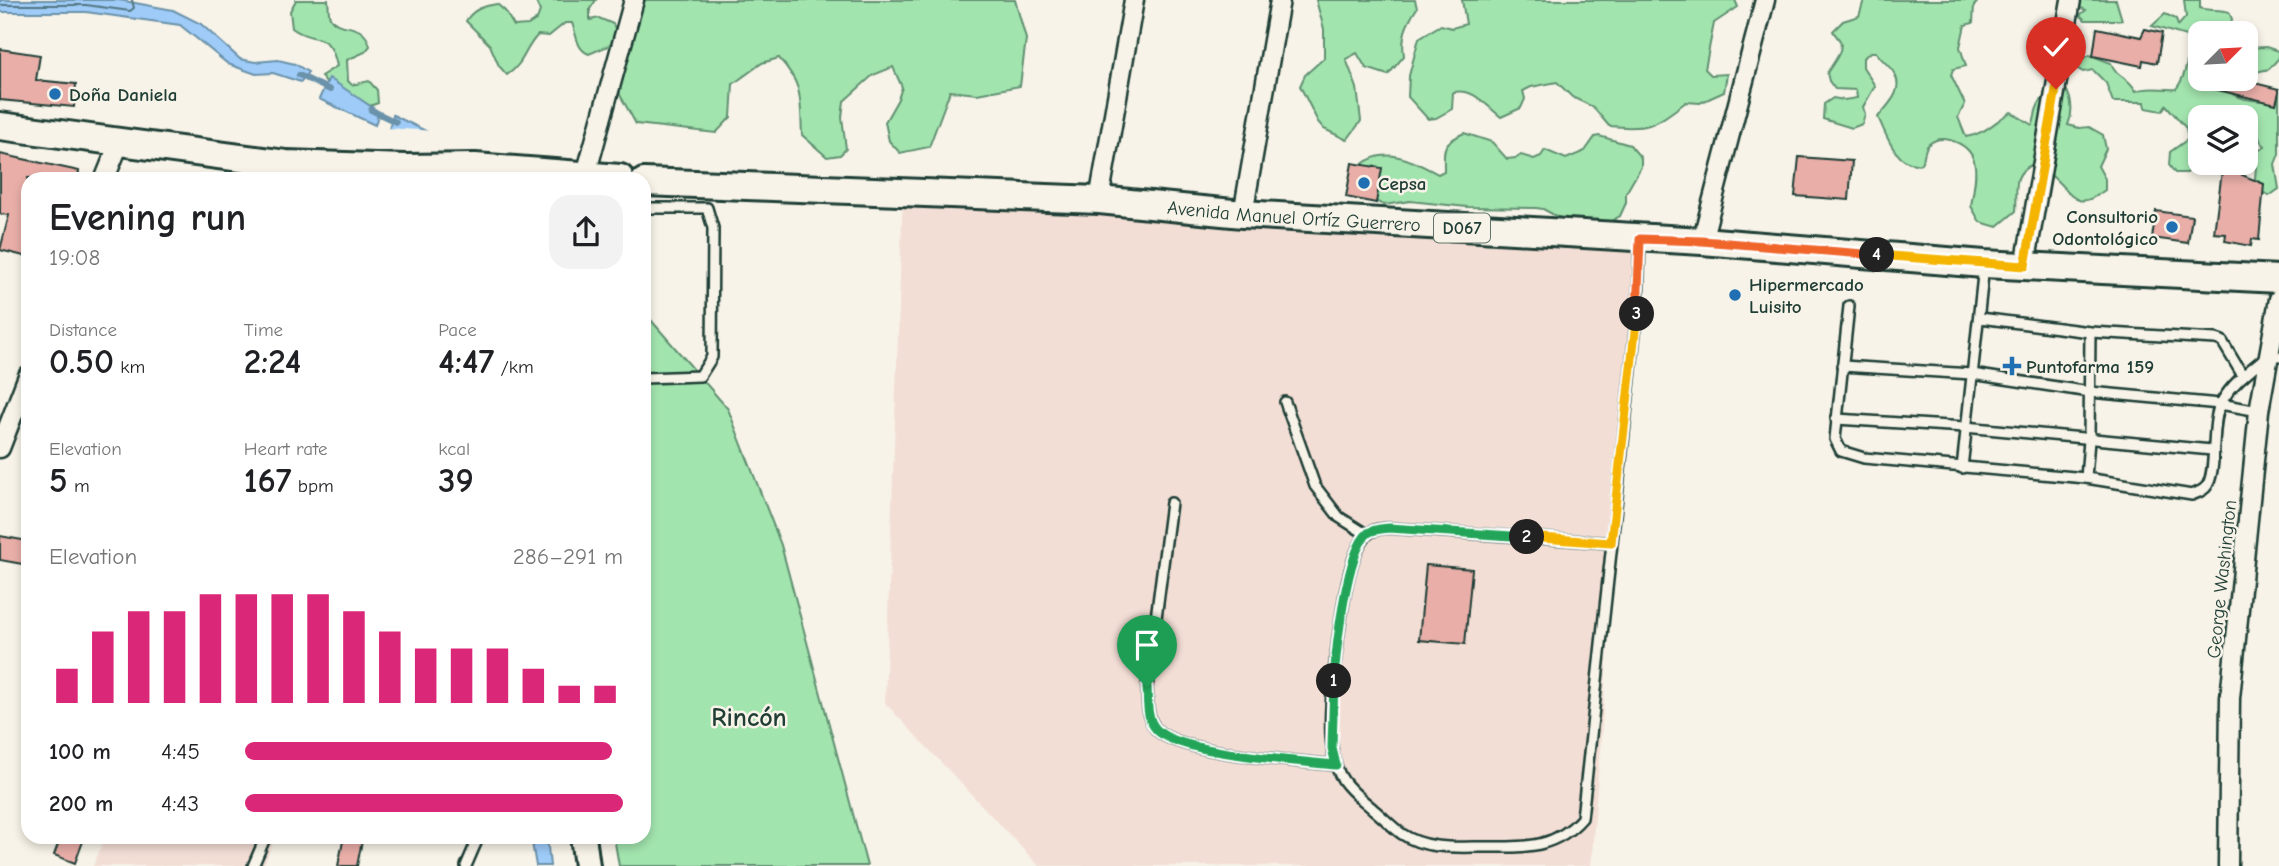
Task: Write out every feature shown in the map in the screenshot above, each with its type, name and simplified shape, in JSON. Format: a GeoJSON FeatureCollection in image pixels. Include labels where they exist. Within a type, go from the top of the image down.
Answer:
{"type":"FeatureCollection","features":[{"type":"Feature","properties":{"kind":"main road"},"geometry":{"type":"LineString","coordinates":[[0,126],[286,164],[392,172]]}},
{"type":"Feature","properties":{"kind":"main road","name":"Avenida Manuel Ortíz Guerrero"},"geometry":{"type":"LineString","coordinates":[[651,182],[1099,201],[1243,214],[1702,241],[1984,264],[2279,279]]}},
{"type":"Feature","properties":{"kind":"main road"},"geometry":{"type":"LineString","coordinates":[[584,844],[587,866]]}},
{"type":"Feature","properties":{"kind":"street"},"geometry":{"type":"LineString","coordinates":[[587,172],[634,0]]}},
{"type":"Feature","properties":{"kind":"street"},"geometry":{"type":"LineString","coordinates":[[1099,201],[1134,0]]}},
{"type":"Feature","properties":{"kind":"street"},"geometry":{"type":"LineString","coordinates":[[1243,214],[1280,0]]}},
{"type":"Feature","properties":{"kind":"street"},"geometry":{"type":"LineString","coordinates":[[1702,241],[1765,0]]}},
{"type":"Feature","properties":{"kind":"street"},"geometry":{"type":"LineString","coordinates":[[2025,266],[2071,0]]}},
{"type":"Feature","properties":{"kind":"street"},"geometry":{"type":"LineString","coordinates":[[107,172],[120,141]]}},
{"type":"Feature","properties":{"kind":"street","name":"George Washington"},"geometry":{"type":"LineString","coordinates":[[2228,866],[2230,698],[2259,411],[2273,357],[2279,299]]}},
{"type":"Feature","properties":{"kind":"street"},"geometry":{"type":"LineString","coordinates":[[0,448],[21,394]]}},
{"type":"Feature","properties":{"kind":"lane"},"geometry":{"type":"LineString","coordinates":[[651,208],[707,208],[713,228],[712,357],[701,376],[651,377]]}},
{"type":"Feature","properties":{"kind":"lane"},"geometry":{"type":"LineString","coordinates":[[1611,543],[1389,528],[1366,534],[1358,547],[1343,601],[1335,663],[1332,748],[1342,778],[1352,791],[1401,834],[1418,843],[1440,846],[1519,847],[1546,844],[1574,827],[1581,818],[1639,305],[1640,239]]}},
{"type":"Feature","properties":{"kind":"lane"},"geometry":{"type":"LineString","coordinates":[[1962,468],[1984,264]]}},
{"type":"Feature","properties":{"kind":"lane"},"geometry":{"type":"LineString","coordinates":[[1849,306],[1835,439],[1841,451],[1864,458],[2086,478],[2192,495],[2206,488],[2212,477],[2212,450],[2220,404],[2243,376],[2273,357]]}},
{"type":"Feature","properties":{"kind":"lane"},"geometry":{"type":"LineString","coordinates":[[1980,318],[2090,332],[2217,339],[2222,341],[2243,376]]}},
{"type":"Feature","properties":{"kind":"lane"},"geometry":{"type":"LineString","coordinates":[[2086,478],[2090,332]]}},
{"type":"Feature","properties":{"kind":"lane"},"geometry":{"type":"LineString","coordinates":[[1842,366],[1972,374],[2090,392],[2220,404],[2259,411]]}},
{"type":"Feature","properties":{"kind":"lane"},"geometry":{"type":"LineString","coordinates":[[1285,402],[1315,486],[1339,517],[1366,534]]}},
{"type":"Feature","properties":{"kind":"lane"},"geometry":{"type":"LineString","coordinates":[[1836,419],[1965,427],[2212,450]]}},
{"type":"Feature","properties":{"kind":"lane"},"geometry":{"type":"LineString","coordinates":[[1171,503],[1147,687],[1148,716],[1154,728],[1164,737],[1228,754],[1336,765]]}},
{"type":"Feature","properties":{"kind":"lane"},"geometry":{"type":"LineString","coordinates":[[253,866],[263,844]]}},
{"type":"Feature","properties":{"kind":"lane"},"geometry":{"type":"LineString","coordinates":[[466,866],[476,844]]}},
{"type":"Feature","properties":{"kind":"shaded area"},"geometry":{"type":"Polygon","coordinates":[[[903,192],[1640,239],[1591,866],[1039,866],[885,703],[903,192]]]}},
{"type":"Feature","properties":{"kind":"shaded area"},"geometry":{"type":"Polygon","coordinates":[[[102,844],[273,844],[263,866],[93,866],[102,844]]]}},
{"type":"Feature","properties":{"kind":"green space"},"geometry":{"type":"Polygon","coordinates":[[[296,0],[328,0],[329,15],[334,22],[356,29],[367,38],[370,46],[365,52],[347,60],[348,81],[352,85],[369,81],[377,90],[378,103],[358,110],[329,87],[321,76],[337,66],[334,54],[325,42],[292,28],[290,11],[296,0]]]}},
{"type":"Feature","properties":{"kind":"green space"},"geometry":{"type":"Polygon","coordinates":[[[535,0],[596,0],[590,9],[590,20],[599,18],[613,24],[618,35],[615,43],[589,54],[579,45],[572,23],[565,23],[549,36],[538,35],[517,66],[507,75],[499,66],[490,45],[466,21],[479,9],[497,4],[514,26],[528,25],[537,19],[540,11],[535,0]]]}},
{"type":"Feature","properties":{"kind":"green space"},"geometry":{"type":"Polygon","coordinates":[[[632,0],[1015,0],[1026,39],[1020,86],[977,94],[950,91],[929,147],[900,153],[889,141],[885,122],[902,87],[893,67],[873,75],[844,101],[842,117],[846,149],[840,155],[827,157],[802,135],[797,85],[779,58],[762,63],[733,84],[731,117],[716,133],[636,124],[620,95],[618,80],[632,0]]]}},
{"type":"Feature","properties":{"kind":"green space"},"geometry":{"type":"Polygon","coordinates":[[[1316,0],[1415,0],[1417,8],[1405,31],[1404,56],[1388,75],[1366,68],[1357,53],[1346,59],[1357,88],[1361,121],[1347,140],[1324,129],[1300,86],[1305,75],[1324,58],[1324,29],[1316,0]]]}},
{"type":"Feature","properties":{"kind":"green space"},"geometry":{"type":"Polygon","coordinates":[[[1462,0],[1735,0],[1738,7],[1714,23],[1705,69],[1711,75],[1727,74],[1724,92],[1700,103],[1686,102],[1658,121],[1634,127],[1609,126],[1593,107],[1572,97],[1557,82],[1523,91],[1525,99],[1521,108],[1501,117],[1474,95],[1461,91],[1453,92],[1452,109],[1436,118],[1428,119],[1408,97],[1409,76],[1419,38],[1441,25],[1452,28],[1466,24],[1462,0]]]}},
{"type":"Feature","properties":{"kind":"green space"},"geometry":{"type":"Polygon","coordinates":[[[1864,0],[1979,0],[1974,6],[1973,23],[1965,25],[1960,47],[1966,66],[1953,69],[1951,75],[1965,104],[1958,117],[1966,137],[1985,130],[2011,112],[2032,125],[2042,100],[2052,91],[2065,87],[2071,105],[2068,125],[2089,127],[2103,135],[2106,149],[2098,166],[2105,179],[2105,190],[2095,197],[2081,201],[2035,163],[2022,172],[2017,182],[2016,211],[1997,227],[1980,222],[1971,206],[1975,167],[1969,151],[1950,140],[1936,140],[1927,146],[1920,164],[1912,164],[1898,155],[1888,140],[1878,117],[1894,97],[1898,85],[1892,70],[1876,52],[1863,58],[1863,67],[1875,86],[1863,107],[1865,114],[1862,124],[1852,128],[1823,119],[1824,104],[1833,98],[1857,98],[1856,90],[1835,89],[1827,73],[1837,58],[1841,45],[1833,31],[1843,21],[1859,16],[1864,0]]]}},
{"type":"Feature","properties":{"kind":"green space"},"geometry":{"type":"Polygon","coordinates":[[[2077,0],[2116,0],[2122,20],[2085,20],[2080,15],[2086,10],[2076,6],[2077,0]]]}},
{"type":"Feature","properties":{"kind":"green space"},"geometry":{"type":"Polygon","coordinates":[[[2184,0],[2200,0],[2200,8],[2229,12],[2232,19],[2188,21],[2188,50],[2186,36],[2152,26],[2165,14],[2176,19],[2178,26],[2186,17],[2184,0]]]}},
{"type":"Feature","properties":{"kind":"green space"},"geometry":{"type":"Polygon","coordinates":[[[2258,47],[2278,51],[2279,58],[2269,69],[2258,72],[2258,47]]]}},
{"type":"Feature","properties":{"kind":"green space"},"geometry":{"type":"Polygon","coordinates":[[[2188,50],[2188,91],[2228,91],[2249,100],[2263,101],[2272,100],[2276,93],[2279,94],[2279,154],[2275,164],[2279,189],[2269,196],[2257,188],[2255,179],[2255,175],[2258,175],[2258,151],[2265,146],[2258,134],[2258,105],[2188,105],[2188,139],[2186,128],[2166,105],[2162,111],[2146,108],[2145,102],[2113,102],[2106,83],[2093,70],[2083,72],[2075,67],[2078,60],[2090,55],[2111,63],[2116,72],[2130,82],[2136,91],[2151,88],[2176,89],[2187,64],[2188,50]]]}},
{"type":"Feature","properties":{"kind":"green space"},"geometry":{"type":"Polygon","coordinates":[[[1464,133],[1492,142],[1507,159],[1521,155],[1534,159],[1541,156],[1545,150],[1566,159],[1585,151],[1595,137],[1599,136],[1630,145],[1641,158],[1641,167],[1626,193],[1626,203],[1620,216],[1602,226],[1569,223],[1536,208],[1467,207],[1410,201],[1384,205],[1372,200],[1361,165],[1380,156],[1400,157],[1438,174],[1444,171],[1445,147],[1464,133]]]}},
{"type":"Feature","properties":{"kind":"green space"},"geometry":{"type":"Polygon","coordinates":[[[2188,139],[2187,173],[2175,173],[2169,165],[2170,152],[2188,139]]]}},
{"type":"Feature","properties":{"kind":"green space"},"geometry":{"type":"Polygon","coordinates":[[[651,320],[728,409],[781,545],[867,866],[619,866],[615,844],[651,844],[651,320]]]}},
{"type":"Feature","properties":{"kind":"water"},"geometry":{"type":"Polygon","coordinates":[[[0,0],[119,0],[173,10],[201,24],[240,59],[255,62],[278,60],[295,64],[308,72],[301,82],[273,73],[256,74],[228,64],[180,25],[86,12],[0,12],[0,0]]]}},
{"type":"Feature","properties":{"kind":"water"},"geometry":{"type":"Polygon","coordinates":[[[329,78],[379,112],[375,125],[319,99],[329,78]]]}},
{"type":"Feature","properties":{"kind":"water"},"geometry":{"type":"Polygon","coordinates":[[[393,115],[434,135],[387,136],[393,115]]]}},
{"type":"Feature","properties":{"kind":"water"},"geometry":{"type":"Polygon","coordinates":[[[532,844],[548,844],[550,866],[536,866],[532,844]]]}},
{"type":"Feature","properties":{"kind":"pier"},"geometry":{"type":"Polygon","coordinates":[[[386,128],[435,131],[437,135],[434,138],[387,139],[384,136],[386,128]]]}},
{"type":"Feature","properties":{"kind":"building"},"geometry":{"type":"Polygon","coordinates":[[[2097,28],[2141,37],[2145,29],[2162,33],[2157,63],[2143,60],[2142,66],[2093,56],[2097,28]]]}},
{"type":"Feature","properties":{"kind":"building"},"geometry":{"type":"Polygon","coordinates":[[[0,49],[40,55],[36,80],[76,84],[74,107],[0,100],[0,49]]]}},
{"type":"Feature","properties":{"kind":"building"},"geometry":{"type":"Polygon","coordinates":[[[2258,84],[2279,89],[2276,104],[2222,91],[2258,91],[2258,84]]]}},
{"type":"Feature","properties":{"kind":"building"},"geometry":{"type":"Polygon","coordinates":[[[0,154],[79,171],[21,172],[21,255],[0,250],[9,215],[0,214],[0,154]]]}},
{"type":"Feature","properties":{"kind":"building"},"geometry":{"type":"Polygon","coordinates":[[[1799,157],[1852,161],[1849,200],[1795,196],[1799,157]]]}},
{"type":"Feature","properties":{"kind":"building","name":"Cepsa"},"geometry":{"type":"Polygon","coordinates":[[[1352,163],[1382,168],[1376,203],[1346,197],[1352,163]]]}},
{"type":"Feature","properties":{"kind":"building"},"geometry":{"type":"Polygon","coordinates":[[[2221,175],[2242,175],[2264,184],[2259,240],[2252,239],[2251,246],[2225,241],[2226,234],[2214,233],[2221,175]]]}},
{"type":"Feature","properties":{"kind":"building","name":"Consultorio Odontológico"},"geometry":{"type":"Polygon","coordinates":[[[2156,211],[2192,216],[2188,243],[2152,238],[2156,211]]]}},
{"type":"Feature","properties":{"kind":"building"},"geometry":{"type":"Polygon","coordinates":[[[0,536],[21,540],[21,564],[0,560],[0,536]]]}},
{"type":"Feature","properties":{"kind":"building"},"geometry":{"type":"Polygon","coordinates":[[[1426,565],[1472,569],[1465,644],[1419,640],[1426,565]]]}},
{"type":"Feature","properties":{"kind":"building"},"geometry":{"type":"Polygon","coordinates":[[[58,844],[82,844],[75,863],[54,855],[58,844]]]}},
{"type":"Feature","properties":{"kind":"building"},"geometry":{"type":"Polygon","coordinates":[[[342,844],[361,844],[357,866],[338,866],[342,844]]]}},
{"type":"Feature","properties":{"kind":"waterway"},"geometry":{"type":"LineString","coordinates":[[299,75],[330,90]]}},
{"type":"Feature","properties":{"kind":"waterway"},"geometry":{"type":"LineString","coordinates":[[371,110],[396,122]]}},
{"type":"Feature","properties":{"kind":"place","name":"Doña Daniela"},"geometry":{"type":"Point","coordinates":[55,94]}},
{"type":"Feature","properties":{"kind":"place","name":"Cepsa"},"geometry":{"type":"Point","coordinates":[1364,183]}},
{"type":"Feature","properties":{"kind":"place","name":"Consultorio Odontológico"},"geometry":{"type":"Point","coordinates":[2172,227]}},
{"type":"Feature","properties":{"kind":"place","name":"Hipermercado Luisito"},"geometry":{"type":"Point","coordinates":[1735,295]}},
{"type":"Feature","properties":{"kind":"place","name":"Puntofarma 159"},"geometry":{"type":"Point","coordinates":[2012,366]}},
{"type":"Feature","properties":{"kind":"district","name":"Rincón"},"geometry":{"type":"Point","coordinates":[749,717]}},
{"type":"Feature","properties":{"kind":"route"},"geometry":{"type":"LineString","coordinates":[[1147,687],[1148,716],[1154,728],[1164,737],[1228,754],[1336,765],[1332,748],[1332,713],[1343,601],[1358,547],[1366,534],[1389,528],[1611,543],[1639,305],[1640,239],[1702,241],[2025,266],[2056,89]]}}]}
